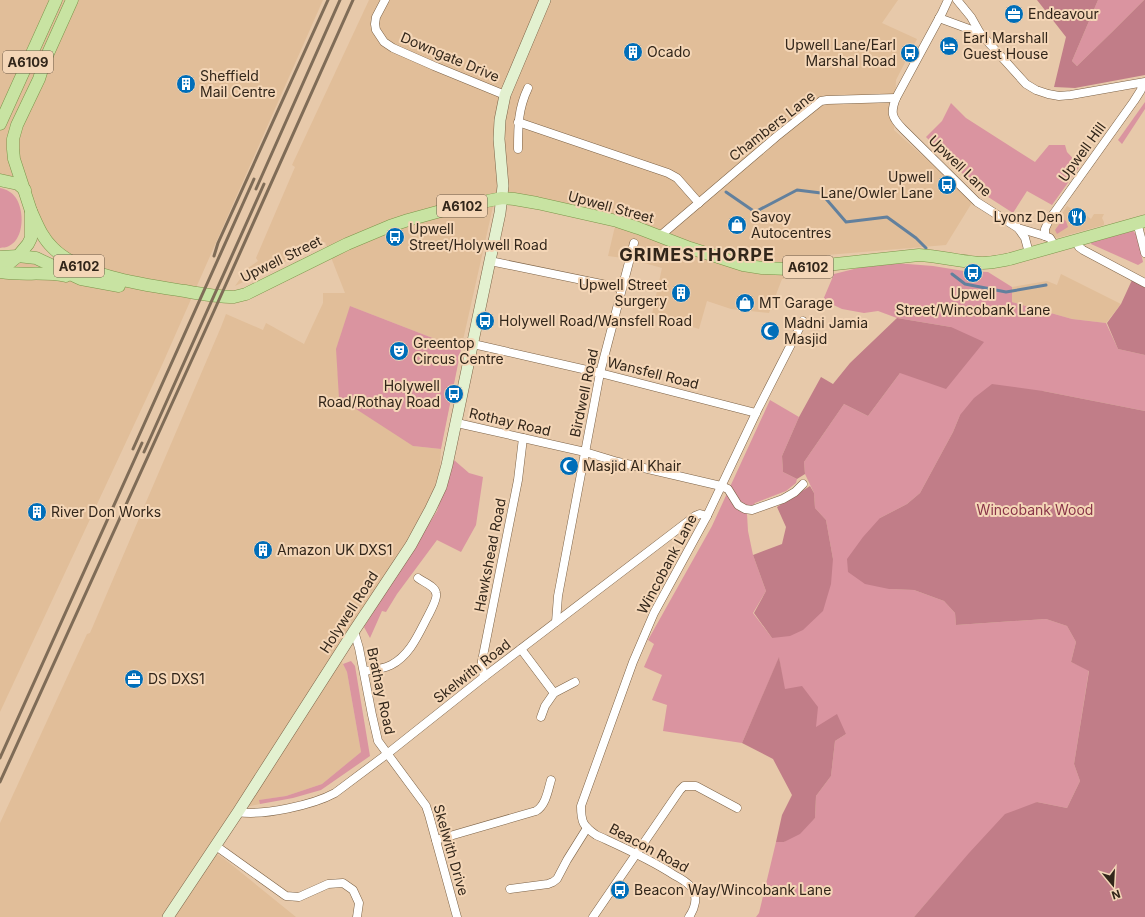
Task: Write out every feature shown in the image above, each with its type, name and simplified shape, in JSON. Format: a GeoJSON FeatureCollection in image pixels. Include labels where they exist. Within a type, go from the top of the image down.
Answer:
{"type":"FeatureCollection","features":[{"type":"Feature","properties":{"kind":"main road","name":"A6109"},"geometry":{"type":"LineString","coordinates":[[0,124],[56,0]]}},
{"type":"Feature","properties":{"kind":"main road","name":"A6109"},"geometry":{"type":"LineString","coordinates":[[24,190],[14,159],[13,143],[15,132],[72,0]]}},
{"type":"Feature","properties":{"kind":"main road","name":"Holywell Road"},"geometry":{"type":"LineString","coordinates":[[168,917],[216,846],[411,545],[441,487],[448,465],[498,228],[502,198],[502,168],[499,139],[500,120],[505,94],[545,0]]}},
{"type":"Feature","properties":{"kind":"main road"},"geometry":{"type":"LineString","coordinates":[[0,180],[18,184],[24,190],[31,211],[31,238],[28,244],[18,256],[0,268]]}},
{"type":"Feature","properties":{"kind":"main road","name":"Upwell Street"},"geometry":{"type":"LineString","coordinates":[[0,257],[18,256],[36,258],[81,279],[114,285],[150,286],[231,297],[239,296],[347,244],[390,226],[448,209],[502,198],[530,201],[617,221],[690,248],[752,267],[762,268],[789,269],[919,255],[929,255],[981,263],[992,262],[1029,253],[1075,240]]}},
{"type":"Feature","properties":{"kind":"main road","name":"Upwell Street"},"geometry":{"type":"LineString","coordinates":[[31,211],[42,234],[50,245],[56,251],[77,265],[102,274],[150,286]]}},
{"type":"Feature","properties":{"kind":"main road","name":"A6102"},"geometry":{"type":"LineString","coordinates":[[1075,240],[1141,222]]}},
{"type":"Feature","properties":{"kind":"main road"},"geometry":{"type":"LineString","coordinates":[[0,272],[17,274],[56,274],[81,279]]}},
{"type":"Feature","properties":{"kind":"street","name":"Downgate Drive"},"geometry":{"type":"LineString","coordinates":[[385,0],[376,17],[375,24],[376,30],[384,42],[434,66],[505,94]]}},
{"type":"Feature","properties":{"kind":"street"},"geometry":{"type":"LineString","coordinates":[[896,98],[948,0]]}},
{"type":"Feature","properties":{"kind":"street"},"geometry":{"type":"LineString","coordinates":[[957,0],[971,17],[980,33],[1026,84],[1036,90],[1059,96],[1143,83]]}},
{"type":"Feature","properties":{"kind":"street"},"geometry":{"type":"LineString","coordinates":[[939,18],[980,33]]}},
{"type":"Feature","properties":{"kind":"street","name":"Upwell Hill"},"geometry":{"type":"LineString","coordinates":[[1045,236],[1045,229],[1049,220],[1142,90],[1143,83]]}},
{"type":"Feature","properties":{"kind":"street"},"geometry":{"type":"LineString","coordinates":[[518,149],[518,122],[523,99],[528,88]]}},
{"type":"Feature","properties":{"kind":"street","name":"Upwell Lane"},"geometry":{"type":"LineString","coordinates":[[896,98],[892,114],[897,123],[967,194],[988,210],[1018,228],[1050,238],[1055,246]]}},
{"type":"Feature","properties":{"kind":"street","name":"Chambers Lane"},"geometry":{"type":"LineString","coordinates":[[660,236],[776,137],[821,101],[896,98]]}},
{"type":"Feature","properties":{"kind":"street"},"geometry":{"type":"LineString","coordinates":[[518,122],[668,172],[677,178],[699,203]]}},
{"type":"Feature","properties":{"kind":"street"},"geometry":{"type":"LineString","coordinates":[[1141,222],[1145,252]]}},
{"type":"Feature","properties":{"kind":"street"},"geometry":{"type":"LineString","coordinates":[[1018,228],[1025,238],[1029,253]]}},
{"type":"Feature","properties":{"kind":"street"},"geometry":{"type":"LineString","coordinates":[[1075,240],[1083,250],[1141,281],[1145,274]]}},
{"type":"Feature","properties":{"kind":"street","name":"Birdwell Road"},"geometry":{"type":"LineString","coordinates":[[556,622],[558,596],[600,373],[634,243]]}},
{"type":"Feature","properties":{"kind":"street"},"geometry":{"type":"LineString","coordinates":[[490,262],[622,288]]}},
{"type":"Feature","properties":{"kind":"street","name":"Wincobank Lane"},"geometry":{"type":"LineString","coordinates":[[587,828],[581,818],[581,806],[633,662],[654,613],[707,516],[756,413],[803,321]]}},
{"type":"Feature","properties":{"kind":"street","name":"Wansfell Road"},"geometry":{"type":"LineString","coordinates":[[473,344],[600,373],[756,413]]}},
{"type":"Feature","properties":{"kind":"street","name":"Rothay Road"},"geometry":{"type":"LineString","coordinates":[[457,423],[585,452],[618,462],[721,486]]}},
{"type":"Feature","properties":{"kind":"street","name":"Hawkshead Road"},"geometry":{"type":"LineString","coordinates":[[484,677],[482,661],[518,480],[523,438]]}},
{"type":"Feature","properties":{"kind":"street"},"geometry":{"type":"LineString","coordinates":[[721,486],[728,489],[738,505],[745,509],[752,510],[783,500],[795,492],[803,484]]}},
{"type":"Feature","properties":{"kind":"street","name":"Skelwith Road"},"geometry":{"type":"LineString","coordinates":[[238,812],[248,814],[270,811],[305,804],[326,798],[335,793],[695,516],[700,514],[707,516]]}},
{"type":"Feature","properties":{"kind":"street"},"geometry":{"type":"LineString","coordinates":[[364,672],[391,665],[412,647],[437,596],[434,588],[418,578]]}},
{"type":"Feature","properties":{"kind":"street","name":"Brathay Road"},"geometry":{"type":"LineString","coordinates":[[354,631],[359,648],[378,741],[387,754]]}},
{"type":"Feature","properties":{"kind":"street"},"geometry":{"type":"LineString","coordinates":[[521,649],[554,693]]}},
{"type":"Feature","properties":{"kind":"street"},"geometry":{"type":"LineString","coordinates":[[541,717],[554,693],[575,682]]}},
{"type":"Feature","properties":{"kind":"street","name":"Skelwith Drive"},"geometry":{"type":"LineString","coordinates":[[387,754],[426,806],[457,917]]}},
{"type":"Feature","properties":{"kind":"street"},"geometry":{"type":"LineString","coordinates":[[436,840],[540,809],[551,780]]}},
{"type":"Feature","properties":{"kind":"street"},"geometry":{"type":"LineString","coordinates":[[593,917],[684,786],[696,786],[737,808]]}},
{"type":"Feature","properties":{"kind":"street"},"geometry":{"type":"LineString","coordinates":[[510,890],[548,884],[557,879],[587,828]]}},
{"type":"Feature","properties":{"kind":"street","name":"Beacon Road"},"geometry":{"type":"LineString","coordinates":[[587,828],[596,835],[666,869],[684,880],[691,887],[695,895],[694,908],[690,917]]}},
{"type":"Feature","properties":{"kind":"street"},"geometry":{"type":"LineString","coordinates":[[216,846],[286,896],[299,898],[328,884],[342,883],[353,890],[360,903],[357,917]]}},
{"type":"Feature","properties":{"kind":"shaded area"},"geometry":{"type":"Polygon","coordinates":[[[0,0],[323,0],[162,365],[0,712],[0,257],[18,256],[81,279],[56,251],[24,190],[0,180],[0,0]]]}},
{"type":"Feature","properties":{"kind":"shaded area"},"geometry":{"type":"Polygon","coordinates":[[[369,0],[898,0],[882,23],[917,39],[896,80],[894,130],[973,201],[946,245],[827,255],[823,275],[782,279],[769,313],[731,309],[707,301],[699,329],[652,314],[662,268],[630,259],[608,256],[616,222],[517,194],[494,202],[461,349],[350,306],[413,446],[441,449],[439,482],[408,543],[336,650],[347,672],[361,752],[322,784],[286,796],[260,800],[260,804],[246,807],[215,853],[222,857],[296,917],[0,917],[0,823],[87,634],[90,633],[226,314],[263,330],[266,323],[304,344],[323,303],[323,293],[345,293],[325,242],[235,286],[248,268],[258,261],[256,258],[295,167],[292,165],[369,0]]]}},
{"type":"Feature","properties":{"kind":"shaded area"},"geometry":{"type":"Polygon","coordinates":[[[1098,0],[1144,0],[1077,66],[1072,61],[1098,0]]]}},
{"type":"Feature","properties":{"kind":"shaded area"},"geometry":{"type":"Polygon","coordinates":[[[1145,102],[1145,109],[1122,144],[1118,140],[1145,102]]]}},
{"type":"Feature","properties":{"kind":"shaded area"},"geometry":{"type":"Polygon","coordinates":[[[951,103],[966,118],[1035,162],[1049,145],[1065,145],[1067,152],[1080,166],[1052,205],[1027,191],[1013,213],[982,193],[926,137],[942,121],[951,103]]]}},
{"type":"Feature","properties":{"kind":"shaded area"},"geometry":{"type":"Polygon","coordinates":[[[0,188],[9,191],[16,198],[21,209],[22,224],[18,237],[14,242],[7,247],[0,248],[0,188]]]}},
{"type":"Feature","properties":{"kind":"shaded area"},"geometry":{"type":"Polygon","coordinates":[[[1067,206],[1091,219],[1094,214],[1104,214],[1102,218],[1104,225],[1057,238],[1052,236],[1048,231],[1051,221],[1058,220],[1067,206]]]}},
{"type":"Feature","properties":{"kind":"shaded area"},"geometry":{"type":"Polygon","coordinates":[[[1063,219],[1066,221],[1068,227],[1057,234],[1055,230],[1063,219]]]}},
{"type":"Feature","properties":{"kind":"shaded area"},"geometry":{"type":"Polygon","coordinates":[[[1132,229],[1137,236],[1143,262],[1138,265],[1091,244],[1092,240],[1132,229]]]}},
{"type":"Feature","properties":{"kind":"shaded area"},"geometry":{"type":"Polygon","coordinates":[[[882,262],[933,266],[964,271],[988,272],[1012,287],[1012,302],[1072,319],[1106,323],[1118,349],[1145,355],[1145,411],[1043,391],[960,415],[953,432],[920,493],[907,504],[880,518],[889,589],[914,590],[944,601],[955,613],[956,625],[1046,619],[1067,626],[1076,642],[1071,662],[1089,670],[1074,764],[1080,781],[1067,808],[1037,802],[946,880],[914,917],[756,917],[759,913],[776,842],[784,842],[815,818],[816,796],[831,776],[835,741],[846,734],[816,728],[784,689],[779,658],[742,743],[663,731],[667,705],[652,700],[662,675],[644,667],[654,644],[648,640],[712,526],[770,400],[799,417],[782,456],[783,472],[797,479],[796,483],[786,491],[755,503],[747,514],[748,531],[753,555],[766,591],[753,613],[772,638],[833,559],[826,520],[815,508],[814,493],[805,474],[804,462],[844,404],[868,416],[900,373],[951,327],[897,318],[878,311],[864,313],[842,309],[823,300],[834,274],[882,262]]]}},
{"type":"Feature","properties":{"kind":"shaded area"},"geometry":{"type":"Polygon","coordinates":[[[1061,274],[1121,304],[1106,323],[1072,319],[1012,302],[1012,287],[1047,281],[1057,285],[1061,274]]]}},
{"type":"Feature","properties":{"kind":"shaded area"},"geometry":{"type":"Polygon","coordinates":[[[350,306],[461,349],[441,449],[413,446],[339,398],[336,349],[350,306]]]}},
{"type":"Feature","properties":{"kind":"shaded area"},"geometry":{"type":"Polygon","coordinates":[[[454,460],[469,473],[483,477],[476,525],[461,552],[437,540],[397,594],[386,612],[382,611],[370,638],[364,627],[437,511],[454,460]]]}},
{"type":"Feature","properties":{"kind":"shaded area"},"geometry":{"type":"Polygon","coordinates":[[[351,661],[355,666],[370,756],[321,790],[293,798],[260,804],[259,800],[286,796],[322,784],[361,752],[347,672],[343,664],[351,661]]]}},
{"type":"Feature","properties":{"kind":"green space"},"geometry":{"type":"Polygon","coordinates":[[[1037,0],[1098,0],[1072,61],[1077,66],[1145,0],[1145,75],[1075,88],[1054,87],[1066,37],[1037,0]]]}},
{"type":"Feature","properties":{"kind":"green space"},"geometry":{"type":"Polygon","coordinates":[[[1132,280],[1145,287],[1145,355],[1118,349],[1107,323],[1121,304],[1132,280]]]}},
{"type":"Feature","properties":{"kind":"green space"},"geometry":{"type":"Polygon","coordinates":[[[897,318],[951,327],[984,342],[946,389],[900,373],[868,416],[844,404],[804,462],[805,474],[797,479],[783,472],[782,456],[799,417],[821,377],[833,384],[850,363],[897,318]]]}},
{"type":"Feature","properties":{"kind":"green space","name":"Wincobank Wood"},"geometry":{"type":"Polygon","coordinates":[[[992,384],[1043,391],[1145,411],[1145,917],[914,917],[1005,814],[1037,802],[1067,808],[1080,781],[1074,764],[1089,671],[1071,662],[1076,642],[1067,626],[1046,619],[956,625],[955,613],[944,601],[914,590],[889,589],[865,584],[848,572],[847,559],[863,537],[880,518],[907,504],[920,493],[953,432],[960,415],[974,398],[992,384]]]}},
{"type":"Feature","properties":{"kind":"green space"},"geometry":{"type":"Polygon","coordinates":[[[810,486],[814,493],[815,508],[826,520],[833,559],[831,584],[823,611],[803,630],[790,636],[772,638],[754,613],[766,591],[753,555],[782,544],[786,527],[777,507],[810,486]]]}},
{"type":"Feature","properties":{"kind":"green space"},"geometry":{"type":"Polygon","coordinates":[[[779,657],[785,689],[802,686],[818,707],[816,727],[837,714],[846,734],[835,741],[831,776],[816,796],[815,818],[800,834],[784,842],[776,842],[782,815],[792,795],[773,759],[742,743],[779,657]]]}},
{"type":"Feature","properties":{"kind":"waterway"},"geometry":{"type":"LineString","coordinates":[[726,192],[755,212],[797,190],[821,193],[846,222],[887,217],[916,238],[926,248]]}},
{"type":"Feature","properties":{"kind":"waterway"},"geometry":{"type":"LineString","coordinates":[[952,274],[965,284],[1006,292],[1046,285]]}},
{"type":"Feature","properties":{"kind":"railway"},"geometry":{"type":"LineString","coordinates":[[214,256],[218,243],[328,0]]}},
{"type":"Feature","properties":{"kind":"railway"},"geometry":{"type":"LineString","coordinates":[[256,189],[340,0]]}},
{"type":"Feature","properties":{"kind":"railway"},"geometry":{"type":"LineString","coordinates":[[0,782],[214,311],[353,0]]}},
{"type":"Feature","properties":{"kind":"railway"},"geometry":{"type":"LineString","coordinates":[[133,449],[254,179]]}},
{"type":"Feature","properties":{"kind":"railway"},"geometry":{"type":"LineString","coordinates":[[144,452],[264,184]]}},
{"type":"Feature","properties":{"kind":"railway"},"geometry":{"type":"LineString","coordinates":[[0,758],[142,443]]}},
{"type":"Feature","properties":{"kind":"place","name":"Endeavour"},"geometry":{"type":"Point","coordinates":[1014,14]}},
{"type":"Feature","properties":{"kind":"place","name":"Earl Marshall Guest House"},"geometry":{"type":"Point","coordinates":[949,46]}},
{"type":"Feature","properties":{"kind":"place","name":"Ocado"},"geometry":{"type":"Point","coordinates":[633,52]}},
{"type":"Feature","properties":{"kind":"place","name":"Upwell Lane/Earl Marshal Road"},"geometry":{"type":"Point","coordinates":[910,53]}},
{"type":"Feature","properties":{"kind":"place","name":"Sheffield Mail Centre"},"geometry":{"type":"Point","coordinates":[186,84]}},
{"type":"Feature","properties":{"kind":"place","name":"Upwell Lane/Owler Lane"},"geometry":{"type":"Point","coordinates":[947,185]}},
{"type":"Feature","properties":{"kind":"place","name":"Lyonz Den"},"geometry":{"type":"Point","coordinates":[1077,217]}},
{"type":"Feature","properties":{"kind":"place","name":"Savoy Autocentres"},"geometry":{"type":"Point","coordinates":[737,225]}},
{"type":"Feature","properties":{"kind":"place","name":"Upwell Street/Holywell Road"},"geometry":{"type":"Point","coordinates":[395,237]}},
{"type":"Feature","properties":{"kind":"place","name":"Upwell Street/Wincobank Lane"},"geometry":{"type":"Point","coordinates":[973,273]}},
{"type":"Feature","properties":{"kind":"place","name":"Upwell Street Surgery"},"geometry":{"type":"Point","coordinates":[681,293]}},
{"type":"Feature","properties":{"kind":"place","name":"MT Garage"},"geometry":{"type":"Point","coordinates":[745,303]}},
{"type":"Feature","properties":{"kind":"place","name":"Holywell Road/Wansfell Road"},"geometry":{"type":"Point","coordinates":[485,321]}},
{"type":"Feature","properties":{"kind":"place","name":"Madni Jamia Masjid"},"geometry":{"type":"Point","coordinates":[770,331]}},
{"type":"Feature","properties":{"kind":"place","name":"Greentop Circus Centre"},"geometry":{"type":"Point","coordinates":[399,351]}},
{"type":"Feature","properties":{"kind":"place","name":"Holywell Road/Rothay Road"},"geometry":{"type":"Point","coordinates":[454,394]}},
{"type":"Feature","properties":{"kind":"place","name":"Masjid Al Khair"},"geometry":{"type":"Point","coordinates":[569,466]}},
{"type":"Feature","properties":{"kind":"place","name":"River Don Works"},"geometry":{"type":"Point","coordinates":[37,512]}},
{"type":"Feature","properties":{"kind":"place","name":"Amazon UK DXS1"},"geometry":{"type":"Point","coordinates":[263,550]}},
{"type":"Feature","properties":{"kind":"place","name":"DS DXS1"},"geometry":{"type":"Point","coordinates":[134,679]}},
{"type":"Feature","properties":{"kind":"place","name":"Beacon Way/Wincobank Lane"},"geometry":{"type":"Point","coordinates":[620,890]}},
{"type":"Feature","properties":{"kind":"district","name":"GRIMESTHORPE"},"geometry":{"type":"Point","coordinates":[697,255]}}]}
